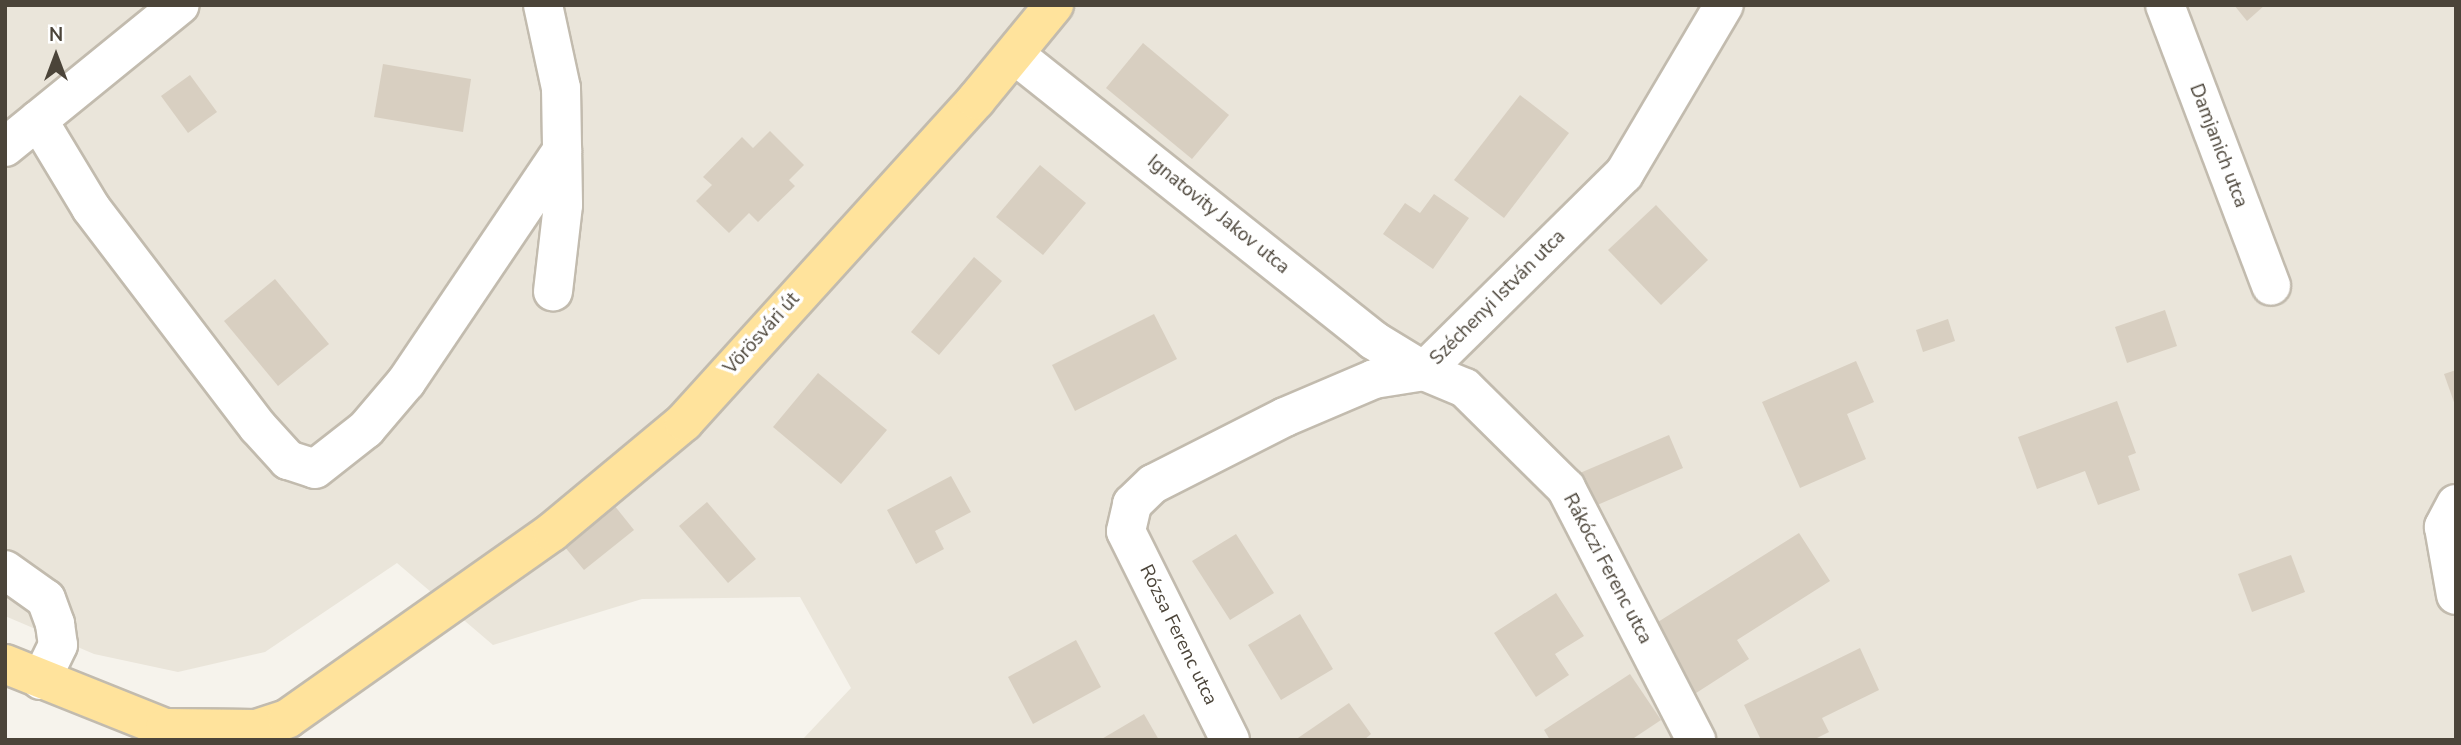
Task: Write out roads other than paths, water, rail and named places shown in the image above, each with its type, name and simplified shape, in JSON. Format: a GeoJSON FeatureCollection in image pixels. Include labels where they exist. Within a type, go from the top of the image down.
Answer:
{"type":"FeatureCollection","features":[{"type":"Feature","properties":{"kind":"main road","name":"Vörösvári út"},"geometry":{"type":"LineString","coordinates":[[5,664],[165,728],[256,729],[287,719],[552,532],[684,422],[1015,55],[1054,5]]}},
{"type":"Feature","properties":{"kind":"street"},"geometry":{"type":"LineString","coordinates":[[5,147],[180,5]]}},
{"type":"Feature","properties":{"kind":"street","name":"Széchenyi István utca"},"geometry":{"type":"LineString","coordinates":[[1126,531],[1132,505],[1153,484],[1285,417],[1374,379],[1424,371],[1624,174],[1724,5]]}},
{"type":"Feature","properties":{"kind":"street","name":"Damjanich utca"},"geometry":{"type":"LineString","coordinates":[[2165,5],[2271,286]]}},
{"type":"Feature","properties":{"kind":"street"},"geometry":{"type":"LineString","coordinates":[[543,12],[561,88],[563,205],[553,292]]}},
{"type":"Feature","properties":{"kind":"street","name":"Ignatovity Jakov utca"},"geometry":{"type":"LineString","coordinates":[[1015,55],[1373,340],[1424,371]]}},
{"type":"Feature","properties":{"kind":"street"},"geometry":{"type":"LineString","coordinates":[[38,120],[91,208],[258,427],[288,460],[315,468],[366,429],[406,382],[562,151]]}},
{"type":"Feature","properties":{"kind":"street","name":"Rákóczi Ferenc utca"},"geometry":{"type":"LineString","coordinates":[[1424,371],[1465,388],[1566,488],[1696,740]]}},
{"type":"Feature","properties":{"kind":"street"},"geometry":{"type":"LineString","coordinates":[[2456,504],[2444,527],[2456,595]]}},
{"type":"Feature","properties":{"kind":"street","name":"Rózsa Ferenc utca"},"geometry":{"type":"LineString","coordinates":[[1126,531],[1230,740]]}},
{"type":"Feature","properties":{"kind":"street"},"geometry":{"type":"LineString","coordinates":[[5,570],[46,600],[55,624],[58,645],[41,680]]}}]}
